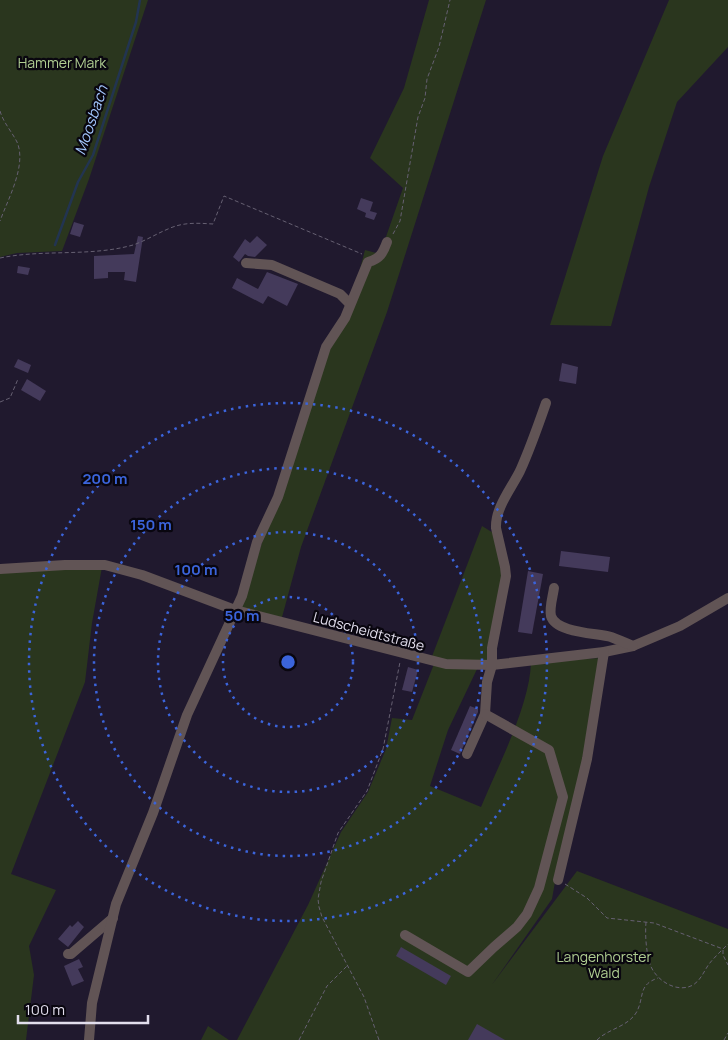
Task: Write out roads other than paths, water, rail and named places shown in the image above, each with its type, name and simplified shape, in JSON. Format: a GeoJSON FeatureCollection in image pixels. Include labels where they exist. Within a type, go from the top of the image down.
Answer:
{"type":"FeatureCollection","features":[{"type":"Feature","properties":{"kind":"street"},"geometry":{"type":"LineString","coordinates":[[89,1040],[92,1003],[116,904],[153,813],[187,715],[242,596],[257,542],[284,480],[326,347],[345,318],[368,262],[377,260],[384,253],[387,242]]}},
{"type":"Feature","properties":{"kind":"street"},"geometry":{"type":"LineString","coordinates":[[246,263],[272,265],[340,294],[350,304]]}},
{"type":"Feature","properties":{"kind":"street"},"geometry":{"type":"LineString","coordinates":[[467,754],[485,714],[487,682],[492,665],[492,648],[506,576],[496,521],[501,507],[520,471],[546,403]]}},
{"type":"Feature","properties":{"kind":"street","name":"Ludscheidtstraße"},"geometry":{"type":"LineString","coordinates":[[0,569],[65,565],[105,565],[150,578],[235,610],[446,664],[492,665],[604,652],[633,646],[680,626],[728,598]]}},
{"type":"Feature","properties":{"kind":"street"},"geometry":{"type":"LineString","coordinates":[[554,588],[550,614],[560,626],[579,632],[610,637],[633,646]]}},
{"type":"Feature","properties":{"kind":"street"},"geometry":{"type":"LineString","coordinates":[[558,880],[585,768],[604,652]]}},
{"type":"Feature","properties":{"kind":"street"},"geometry":{"type":"LineString","coordinates":[[405,936],[468,972],[517,927],[527,914],[539,888],[563,797],[554,765],[549,750],[485,714]]}},
{"type":"Feature","properties":{"kind":"street"},"geometry":{"type":"LineString","coordinates":[[68,954],[71,954],[113,918]]}},
{"type":"Feature","properties":{"kind":"waterway","name":"Moosbach"},"geometry":{"type":"LineString","coordinates":[[55,245],[78,182],[93,155],[136,22],[140,0]]}},
{"type":"Feature","properties":{"kind":"park label","name":"Hammer Mark"},"geometry":{"type":"Point","coordinates":[62,62]}},
{"type":"Feature","properties":{"kind":"park label","name":"Langenhorster Wald"},"geometry":{"type":"Point","coordinates":[604,964]}}]}
